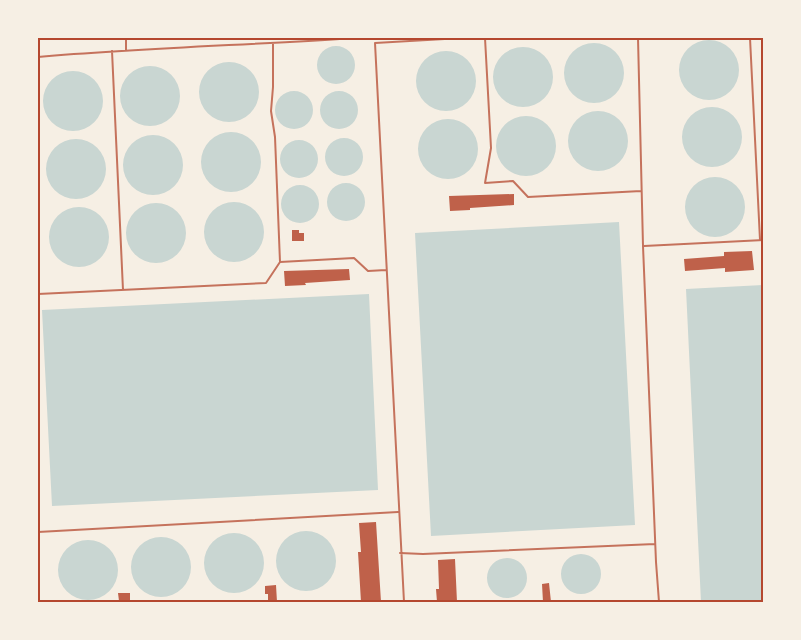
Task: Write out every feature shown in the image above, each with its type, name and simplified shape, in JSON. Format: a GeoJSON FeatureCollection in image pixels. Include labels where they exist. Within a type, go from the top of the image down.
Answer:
{"type":"FeatureCollection","features":[{"type":"Feature","properties":{"kind":"lane"},"geometry":{"type":"LineString","coordinates":[[126,38],[126,50]]}},
{"type":"Feature","properties":{"kind":"lane"},"geometry":{"type":"LineString","coordinates":[[38,56],[356,38]]}},
{"type":"Feature","properties":{"kind":"lane"},"geometry":{"type":"LineString","coordinates":[[372,38],[375,43],[404,602]]}},
{"type":"Feature","properties":{"kind":"lane"},"geometry":{"type":"LineString","coordinates":[[375,43],[462,38]]}},
{"type":"Feature","properties":{"kind":"lane"},"geometry":{"type":"LineString","coordinates":[[485,38],[491,148],[485,183],[512,181],[528,197],[642,191]]}},
{"type":"Feature","properties":{"kind":"lane"},"geometry":{"type":"LineString","coordinates":[[638,38],[643,246],[659,602]]}},
{"type":"Feature","properties":{"kind":"lane"},"geometry":{"type":"LineString","coordinates":[[750,38],[760,240]]}},
{"type":"Feature","properties":{"kind":"lane"},"geometry":{"type":"LineString","coordinates":[[38,294],[266,283],[280,262],[275,137],[270,111],[273,87],[273,44]]}},
{"type":"Feature","properties":{"kind":"lane"},"geometry":{"type":"LineString","coordinates":[[112,51],[124,290]]}},
{"type":"Feature","properties":{"kind":"lane"},"geometry":{"type":"LineString","coordinates":[[643,246],[764,240]]}},
{"type":"Feature","properties":{"kind":"lane"},"geometry":{"type":"LineString","coordinates":[[280,262],[354,258],[368,271],[387,270]]}},
{"type":"Feature","properties":{"kind":"lane"},"geometry":{"type":"LineString","coordinates":[[38,532],[398,512]]}},
{"type":"Feature","properties":{"kind":"lane"},"geometry":{"type":"LineString","coordinates":[[400,553],[423,554],[543,547],[655,544]]}},
{"type":"Feature","properties":{"kind":"lane"},"geometry":{"type":"LineString","coordinates":[[38,592],[38,602]]}},
{"type":"Feature","properties":{"kind":"shaded area"},"geometry":{"type":"Polygon","coordinates":[[[709,40],[726,45],[734,53],[739,70],[734,87],[726,95],[709,100],[692,95],[684,87],[679,70],[684,53],[692,45],[709,40]]]}},
{"type":"Feature","properties":{"kind":"shaded area"},"geometry":{"type":"Polygon","coordinates":[[[594,43],[611,48],[619,56],[624,73],[619,90],[611,98],[594,103],[577,98],[569,90],[564,73],[569,56],[577,48],[594,43]]]}},
{"type":"Feature","properties":{"kind":"shaded area"},"geometry":{"type":"Polygon","coordinates":[[[336,46],[350,51],[355,65],[350,79],[336,84],[322,79],[317,65],[322,51],[336,46]]]}},
{"type":"Feature","properties":{"kind":"shaded area"},"geometry":{"type":"Polygon","coordinates":[[[523,47],[540,52],[548,60],[553,77],[548,94],[540,102],[523,107],[506,102],[498,94],[493,77],[498,60],[506,52],[523,47]]]}},
{"type":"Feature","properties":{"kind":"shaded area"},"geometry":{"type":"Polygon","coordinates":[[[446,51],[463,56],[471,64],[476,81],[471,98],[463,106],[446,111],[429,106],[421,98],[416,81],[421,64],[429,56],[446,51]]]}},
{"type":"Feature","properties":{"kind":"shaded area"},"geometry":{"type":"Polygon","coordinates":[[[229,62],[246,67],[254,75],[259,92],[254,109],[246,117],[229,122],[212,117],[204,109],[199,92],[204,75],[212,67],[229,62]]]}},
{"type":"Feature","properties":{"kind":"shaded area"},"geometry":{"type":"Polygon","coordinates":[[[150,66],[167,71],[175,79],[180,96],[175,113],[167,121],[150,126],[133,121],[125,113],[120,96],[125,79],[133,71],[150,66]]]}},
{"type":"Feature","properties":{"kind":"shaded area"},"geometry":{"type":"Polygon","coordinates":[[[73,71],[90,76],[98,84],[103,101],[98,118],[90,126],[73,131],[56,126],[48,118],[43,101],[48,84],[56,76],[73,71]]]}},
{"type":"Feature","properties":{"kind":"shaded area"},"geometry":{"type":"Polygon","coordinates":[[[294,91],[308,96],[313,110],[308,124],[294,129],[280,124],[275,110],[280,96],[294,91]]]}},
{"type":"Feature","properties":{"kind":"shaded area"},"geometry":{"type":"Polygon","coordinates":[[[339,91],[353,96],[358,110],[353,124],[339,129],[325,124],[320,110],[325,96],[339,91]]]}},
{"type":"Feature","properties":{"kind":"shaded area"},"geometry":{"type":"Polygon","coordinates":[[[712,107],[729,112],[737,120],[742,137],[737,154],[729,162],[712,167],[695,162],[687,154],[682,137],[687,120],[695,112],[712,107]]]}},
{"type":"Feature","properties":{"kind":"shaded area"},"geometry":{"type":"Polygon","coordinates":[[[598,111],[615,116],[623,124],[628,141],[623,158],[615,166],[598,171],[581,166],[573,158],[568,141],[573,124],[581,116],[598,111]]]}},
{"type":"Feature","properties":{"kind":"shaded area"},"geometry":{"type":"Polygon","coordinates":[[[526,116],[543,121],[551,129],[556,146],[551,163],[543,171],[526,176],[509,171],[501,163],[496,146],[501,129],[509,121],[526,116]]]}},
{"type":"Feature","properties":{"kind":"shaded area"},"geometry":{"type":"Polygon","coordinates":[[[448,119],[465,124],[473,132],[478,149],[473,166],[465,174],[448,179],[431,174],[423,166],[418,149],[423,132],[431,124],[448,119]]]}},
{"type":"Feature","properties":{"kind":"shaded area"},"geometry":{"type":"Polygon","coordinates":[[[231,132],[248,137],[256,145],[261,162],[256,179],[248,187],[231,192],[214,187],[206,179],[201,162],[206,145],[214,137],[231,132]]]}},
{"type":"Feature","properties":{"kind":"shaded area"},"geometry":{"type":"Polygon","coordinates":[[[153,135],[170,140],[178,148],[183,165],[178,182],[170,190],[153,195],[136,190],[128,182],[123,165],[128,148],[136,140],[153,135]]]}},
{"type":"Feature","properties":{"kind":"shaded area"},"geometry":{"type":"Polygon","coordinates":[[[344,138],[358,143],[363,157],[358,171],[344,176],[330,171],[325,157],[330,143],[344,138]]]}},
{"type":"Feature","properties":{"kind":"shaded area"},"geometry":{"type":"Polygon","coordinates":[[[76,139],[93,144],[101,152],[106,169],[101,186],[93,194],[76,199],[59,194],[51,186],[46,169],[51,152],[59,144],[76,139]]]}},
{"type":"Feature","properties":{"kind":"shaded area"},"geometry":{"type":"Polygon","coordinates":[[[299,140],[313,145],[318,159],[313,173],[299,178],[285,173],[280,159],[285,145],[299,140]]]}},
{"type":"Feature","properties":{"kind":"shaded area"},"geometry":{"type":"Polygon","coordinates":[[[715,177],[732,182],[740,190],[745,207],[740,224],[732,232],[715,237],[698,232],[690,224],[685,207],[690,190],[698,182],[715,177]]]}},
{"type":"Feature","properties":{"kind":"shaded area"},"geometry":{"type":"Polygon","coordinates":[[[346,183],[360,188],[365,202],[360,216],[346,221],[332,216],[327,202],[332,188],[346,183]]]}},
{"type":"Feature","properties":{"kind":"shaded area"},"geometry":{"type":"Polygon","coordinates":[[[300,185],[314,190],[319,204],[314,218],[300,223],[286,218],[281,204],[286,190],[300,185]]]}},
{"type":"Feature","properties":{"kind":"shaded area"},"geometry":{"type":"Polygon","coordinates":[[[234,202],[251,207],[259,215],[264,232],[259,249],[251,257],[234,262],[217,257],[209,249],[204,232],[209,215],[217,207],[234,202]]]}},
{"type":"Feature","properties":{"kind":"shaded area"},"geometry":{"type":"Polygon","coordinates":[[[156,203],[173,208],[181,216],[186,233],[181,250],[173,258],[156,263],[139,258],[131,250],[126,233],[131,216],[139,208],[156,203]]]}},
{"type":"Feature","properties":{"kind":"shaded area"},"geometry":{"type":"Polygon","coordinates":[[[79,207],[96,212],[104,220],[109,237],[104,254],[96,262],[79,267],[62,262],[54,254],[49,237],[54,220],[62,212],[79,207]]]}},
{"type":"Feature","properties":{"kind":"shaded area"},"geometry":{"type":"Polygon","coordinates":[[[619,222],[635,525],[431,536],[415,233],[619,222]]]}},
{"type":"Feature","properties":{"kind":"shaded area"},"geometry":{"type":"Polygon","coordinates":[[[763,285],[763,602],[701,602],[686,289],[763,285]]]}},
{"type":"Feature","properties":{"kind":"shaded area"},"geometry":{"type":"Polygon","coordinates":[[[369,294],[378,490],[52,506],[42,310],[369,294]]]}},
{"type":"Feature","properties":{"kind":"shaded area"},"geometry":{"type":"Polygon","coordinates":[[[306,531],[323,536],[331,544],[336,561],[331,578],[323,586],[306,591],[289,586],[281,578],[276,561],[281,544],[289,536],[306,531]]]}},
{"type":"Feature","properties":{"kind":"shaded area"},"geometry":{"type":"Polygon","coordinates":[[[234,533],[251,538],[259,546],[264,563],[259,580],[251,588],[234,593],[217,588],[209,580],[204,563],[209,546],[217,538],[234,533]]]}},
{"type":"Feature","properties":{"kind":"shaded area"},"geometry":{"type":"Polygon","coordinates":[[[161,537],[178,542],[186,550],[191,567],[186,584],[178,592],[161,597],[144,592],[136,584],[131,567],[136,550],[144,542],[161,537]]]}},
{"type":"Feature","properties":{"kind":"shaded area"},"geometry":{"type":"Polygon","coordinates":[[[88,540],[105,545],[113,553],[118,570],[113,587],[105,595],[88,600],[71,595],[63,587],[58,570],[63,553],[71,545],[88,540]]]}},
{"type":"Feature","properties":{"kind":"shaded area"},"geometry":{"type":"Polygon","coordinates":[[[585,554],[592,557],[598,563],[601,574],[600,582],[592,591],[585,594],[577,594],[570,591],[562,582],[561,570],[564,563],[573,555],[585,554]]]}},
{"type":"Feature","properties":{"kind":"shaded area"},"geometry":{"type":"Polygon","coordinates":[[[511,558],[518,561],[524,567],[527,578],[526,586],[518,595],[511,598],[503,598],[496,595],[488,586],[487,574],[490,567],[499,559],[511,558]]]}},
{"type":"Feature","properties":{"kind":"building"},"geometry":{"type":"Polygon","coordinates":[[[514,194],[514,205],[450,211],[449,196],[514,194]]]}},
{"type":"Feature","properties":{"kind":"building"},"geometry":{"type":"Polygon","coordinates":[[[292,230],[299,230],[299,233],[304,233],[304,241],[292,241],[292,230]]]}},
{"type":"Feature","properties":{"kind":"building"},"geometry":{"type":"Polygon","coordinates":[[[752,251],[754,270],[725,272],[725,268],[685,271],[684,259],[724,256],[724,252],[752,251]]]}},
{"type":"Feature","properties":{"kind":"building"},"geometry":{"type":"Polygon","coordinates":[[[349,269],[350,280],[285,286],[284,271],[349,269]]]}},
{"type":"Feature","properties":{"kind":"building"},"geometry":{"type":"Polygon","coordinates":[[[376,522],[381,602],[361,602],[358,552],[361,552],[359,523],[376,522]]]}},
{"type":"Feature","properties":{"kind":"building"},"geometry":{"type":"Polygon","coordinates":[[[455,559],[457,602],[437,602],[436,589],[439,589],[438,560],[455,559]]]}},
{"type":"Feature","properties":{"kind":"building"},"geometry":{"type":"Polygon","coordinates":[[[549,583],[551,602],[543,602],[542,584],[549,583]]]}},
{"type":"Feature","properties":{"kind":"building"},"geometry":{"type":"Polygon","coordinates":[[[276,585],[277,602],[268,602],[265,586],[276,585]]]}},
{"type":"Feature","properties":{"kind":"building"},"geometry":{"type":"Polygon","coordinates":[[[118,593],[130,593],[130,602],[119,601],[118,593]]]}}]}
